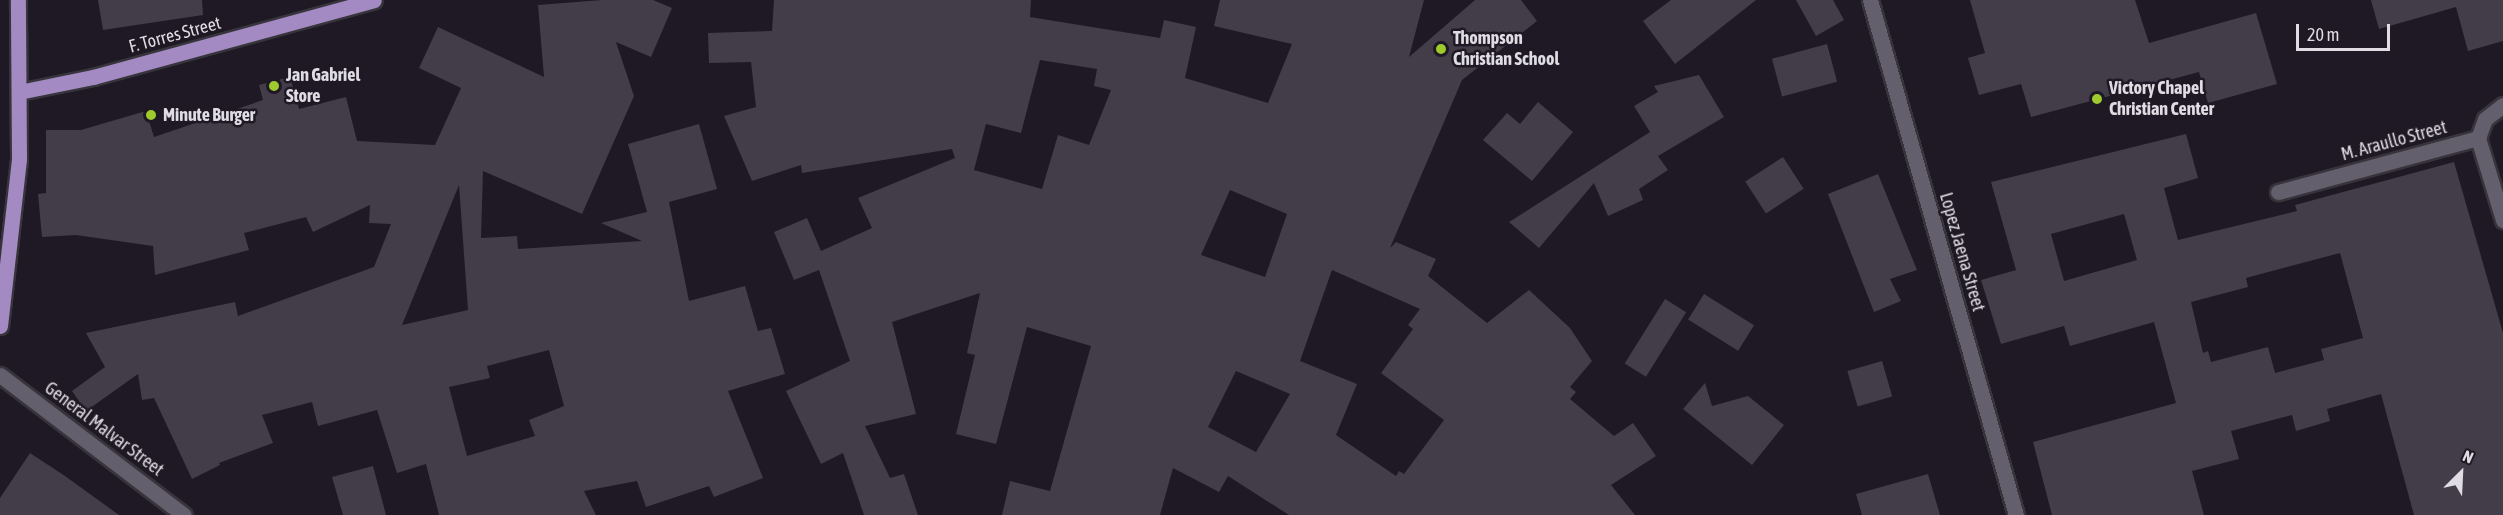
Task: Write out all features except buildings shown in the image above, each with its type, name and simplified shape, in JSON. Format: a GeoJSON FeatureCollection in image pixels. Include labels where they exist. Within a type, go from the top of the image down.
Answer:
{"type":"FeatureCollection","features":[{"type":"Feature","properties":{"kind":"main road"},"geometry":{"type":"LineString","coordinates":[[0,326],[19,159],[18,0]]}},
{"type":"Feature","properties":{"kind":"main road","name":"F. Torres Street"},"geometry":{"type":"LineString","coordinates":[[19,92],[93,77],[374,0]]}},
{"type":"Feature","properties":{"kind":"street","name":"Lopez Jaena Street"},"geometry":{"type":"LineString","coordinates":[[1870,0],[2016,515]]}},
{"type":"Feature","properties":{"kind":"street"},"geometry":{"type":"LineString","coordinates":[[2503,105],[2485,119],[2478,138],[2503,220]]}},
{"type":"Feature","properties":{"kind":"street","name":"M. Araullo Street"},"geometry":{"type":"LineString","coordinates":[[2278,192],[2478,138]]}},
{"type":"Feature","properties":{"kind":"street","name":"General Malvar Street"},"geometry":{"type":"LineString","coordinates":[[0,375],[184,515]]}},
{"type":"Feature","properties":{"kind":"place","name":"Thompson Christian School"},"geometry":{"type":"Point","coordinates":[1441,49]}},
{"type":"Feature","properties":{"kind":"place","name":"Jan Gabriel Store"},"geometry":{"type":"Point","coordinates":[274,86]}},
{"type":"Feature","properties":{"kind":"place","name":"Victory Chapel Christian Center"},"geometry":{"type":"Point","coordinates":[2097,99]}},
{"type":"Feature","properties":{"kind":"place","name":"Minute Burger"},"geometry":{"type":"Point","coordinates":[151,115]}}]}
